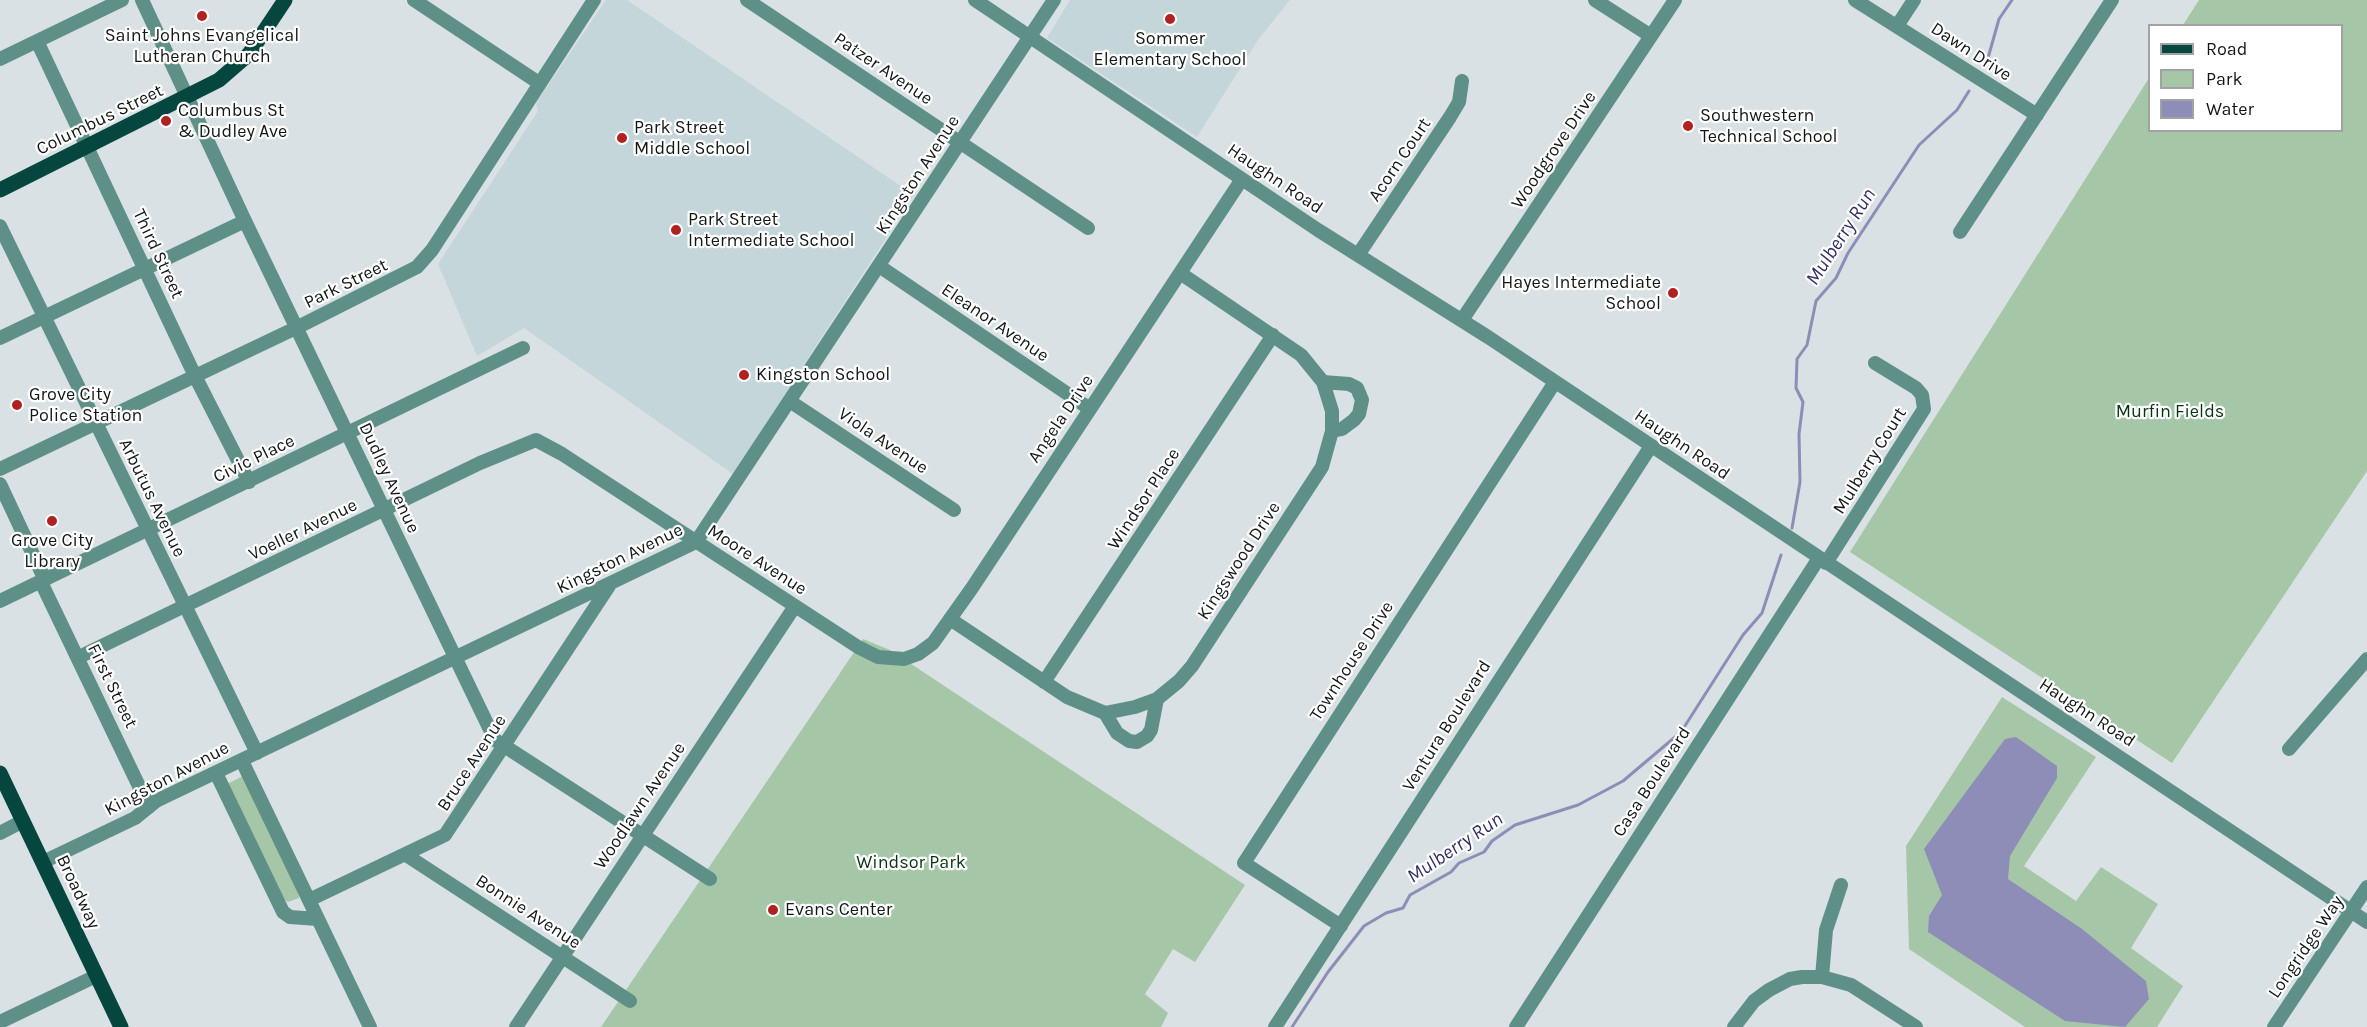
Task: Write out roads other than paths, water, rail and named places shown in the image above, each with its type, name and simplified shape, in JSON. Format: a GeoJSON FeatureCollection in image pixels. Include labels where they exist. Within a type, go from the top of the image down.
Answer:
{"type":"FeatureCollection","features":[{"type":"Feature","properties":{"kind":"main road","name":"Columbus Street"},"geometry":{"type":"LineString","coordinates":[[0,190],[188,98],[219,80],[244,60],[285,0]]}},
{"type":"Feature","properties":{"kind":"main road","name":"Broadway"},"geometry":{"type":"LineString","coordinates":[[0,773],[121,1027]]}},
{"type":"Feature","properties":{"kind":"street"},"geometry":{"type":"LineString","coordinates":[[0,59],[122,0]]}},
{"type":"Feature","properties":{"kind":"street","name":"Dudley Avenue"},"geometry":{"type":"LineString","coordinates":[[142,0],[383,511],[495,740],[710,879]]}},
{"type":"Feature","properties":{"kind":"street"},"geometry":{"type":"LineString","coordinates":[[414,0],[539,82]]}},
{"type":"Feature","properties":{"kind":"street","name":"Park Street"},"geometry":{"type":"LineString","coordinates":[[0,469],[298,327],[417,267],[432,250],[594,0]]}},
{"type":"Feature","properties":{"kind":"street","name":"Patzer Avenue"},"geometry":{"type":"LineString","coordinates":[[747,0],[1088,228]]}},
{"type":"Feature","properties":{"kind":"street","name":"Haughn Road"},"geometry":{"type":"LineString","coordinates":[[975,0],[1242,179],[1462,320],[2367,922]]}},
{"type":"Feature","properties":{"kind":"street","name":"Kingston Avenue"},"geometry":{"type":"LineString","coordinates":[[43,862],[135,818],[149,807],[216,773],[696,542],[791,402],[1054,0]]}},
{"type":"Feature","properties":{"kind":"street"},"geometry":{"type":"LineString","coordinates":[[1594,0],[1652,36]]}},
{"type":"Feature","properties":{"kind":"street","name":"Woodgrove Drive"},"geometry":{"type":"LineString","coordinates":[[1462,320],[1675,0]]}},
{"type":"Feature","properties":{"kind":"street","name":"Dawn Drive"},"geometry":{"type":"LineString","coordinates":[[1855,0],[2037,115]]}},
{"type":"Feature","properties":{"kind":"street"},"geometry":{"type":"LineString","coordinates":[[1897,26],[1914,0]]}},
{"type":"Feature","properties":{"kind":"street"},"geometry":{"type":"LineString","coordinates":[[1960,232],[2112,0]]}},
{"type":"Feature","properties":{"kind":"street","name":"Third Street"},"geometry":{"type":"LineString","coordinates":[[37,41],[195,376],[249,482]]}},
{"type":"Feature","properties":{"kind":"street","name":"Acorn Court"},"geometry":{"type":"LineString","coordinates":[[1358,255],[1459,102],[1462,81]]}},
{"type":"Feature","properties":{"kind":"street","name":"Angela Drive"},"geometry":{"type":"LineString","coordinates":[[894,659],[904,659],[926,650],[950,620],[1242,179]]}},
{"type":"Feature","properties":{"kind":"street"},"geometry":{"type":"LineString","coordinates":[[0,338],[245,221]]}},
{"type":"Feature","properties":{"kind":"street","name":"Arbutus Avenue"},"geometry":{"type":"LineString","coordinates":[[0,226],[257,753]]}},
{"type":"Feature","properties":{"kind":"street","name":"Eleanor Avenue"},"geometry":{"type":"LineString","coordinates":[[879,266],[1090,409]]}},
{"type":"Feature","properties":{"kind":"street","name":"Kingswood Drive"},"geometry":{"type":"LineString","coordinates":[[1105,713],[1135,707],[1157,699],[1179,681],[1192,666],[1312,484],[1329,449],[1332,411],[1323,382],[1306,359],[1180,273]]}},
{"type":"Feature","properties":{"kind":"street","name":"Windsor Place"},"geometry":{"type":"LineString","coordinates":[[1044,682],[1273,335]]}},
{"type":"Feature","properties":{"kind":"street","name":"Civic Place"},"geometry":{"type":"LineString","coordinates":[[0,601],[523,348]]}},
{"type":"Feature","properties":{"kind":"street","name":"Mulberry Court"},"geometry":{"type":"LineString","coordinates":[[1823,560],[1924,409],[1922,395],[1916,388],[1875,363]]}},
{"type":"Feature","properties":{"kind":"street"},"geometry":{"type":"LineString","coordinates":[[1323,382],[1349,384],[1357,388],[1362,400],[1359,414],[1354,420],[1342,429],[1332,431]]}},
{"type":"Feature","properties":{"kind":"street","name":"Townhouse Drive"},"geometry":{"type":"LineString","coordinates":[[1341,926],[1244,863],[1555,382]]}},
{"type":"Feature","properties":{"kind":"street","name":"Viola Avenue"},"geometry":{"type":"LineString","coordinates":[[791,402],[954,510]]}},
{"type":"Feature","properties":{"kind":"street","name":"Voeller Avenue"},"geometry":{"type":"LineString","coordinates":[[79,657],[527,441],[544,442]]}},
{"type":"Feature","properties":{"kind":"street","name":"Moore Avenue"},"geometry":{"type":"LineString","coordinates":[[544,442],[858,647],[878,657],[894,659]]}},
{"type":"Feature","properties":{"kind":"street","name":"Ventura Boulevard"},"geometry":{"type":"LineString","coordinates":[[1275,1027],[1542,611],[1651,446]]}},
{"type":"Feature","properties":{"kind":"street","name":"First Street"},"geometry":{"type":"LineString","coordinates":[[0,484],[149,807]]}},
{"type":"Feature","properties":{"kind":"street","name":"Casa Boulevard"},"geometry":{"type":"LineString","coordinates":[[1516,1027],[1823,560]]}},
{"type":"Feature","properties":{"kind":"street","name":"Bruce Avenue"},"geometry":{"type":"LineString","coordinates":[[309,900],[437,840],[451,828],[610,584]]}},
{"type":"Feature","properties":{"kind":"street","name":"Woodlawn Avenue"},"geometry":{"type":"LineString","coordinates":[[516,1027],[795,606]]}},
{"type":"Feature","properties":{"kind":"street"},"geometry":{"type":"LineString","coordinates":[[950,620],[1067,697],[1105,713],[1111,726],[1129,741],[1142,740],[1154,724],[1157,699]]}},
{"type":"Feature","properties":{"kind":"street"},"geometry":{"type":"LineString","coordinates":[[2289,749],[2367,659]]}},
{"type":"Feature","properties":{"kind":"street"},"geometry":{"type":"LineString","coordinates":[[242,761],[370,1027]]}},
{"type":"Feature","properties":{"kind":"street"},"geometry":{"type":"LineString","coordinates":[[216,773],[283,912],[292,917],[318,920]]}},
{"type":"Feature","properties":{"kind":"street"},"geometry":{"type":"LineString","coordinates":[[0,833],[23,821]]}},
{"type":"Feature","properties":{"kind":"street","name":"Bonnie Avenue"},"geometry":{"type":"LineString","coordinates":[[406,855],[630,1001]]}},
{"type":"Feature","properties":{"kind":"street"},"geometry":{"type":"LineString","coordinates":[[1822,977],[1826,930],[1841,885]]}},
{"type":"Feature","properties":{"kind":"street","name":"Longridge Way"},"geometry":{"type":"LineString","coordinates":[[2274,1027],[2367,887]]}},
{"type":"Feature","properties":{"kind":"street"},"geometry":{"type":"LineString","coordinates":[[0,1022],[96,976]]}},
{"type":"Feature","properties":{"kind":"street"},"geometry":{"type":"LineString","coordinates":[[1734,1027],[1754,1001],[1769,990],[1790,980],[1822,977],[1865,992],[1916,1027]]}},
{"type":"Feature","properties":{"kind":"water"},"geometry":{"type":"Polygon","coordinates":[[[2016,737],[2057,766],[2057,778],[2010,856],[2008,879],[2082,929],[2146,981],[2149,999],[2125,1027],[2065,1021],[1928,932],[1929,916],[1942,895],[1924,849],[2005,739],[2016,737]]]}},
{"type":"Feature","properties":{"kind":"waterway","name":"Mulberry Run"},"geometry":{"type":"LineString","coordinates":[[1988,58],[1999,19],[2012,0]]}},
{"type":"Feature","properties":{"kind":"waterway","name":"Mulberry Run"},"geometry":{"type":"LineString","coordinates":[[1792,528],[1800,482],[1799,434],[1803,402],[1796,388],[1797,359],[1807,345],[1816,301],[1836,278],[1848,253],[1919,145],[1957,110],[1969,91]]}},
{"type":"Feature","properties":{"kind":"waterway","name":"Mulberry Run"},"geometry":{"type":"LineString","coordinates":[[1292,1027],[1328,972],[1364,926],[1386,913],[1403,908],[1410,895],[1451,872],[1459,863],[1484,852],[1492,841],[1515,825],[1578,805],[1623,781],[1681,732],[1743,635],[1762,613],[1781,555]]}},
{"type":"Feature","properties":{"kind":"place","name":"Saint Johns Evangelical Lutheran Church"},"geometry":{"type":"Point","coordinates":[202,16]}},
{"type":"Feature","properties":{"kind":"place","name":"Sommer Elementary School"},"geometry":{"type":"Point","coordinates":[1170,19]}},
{"type":"Feature","properties":{"kind":"place","name":"Columbus St & Dudley Ave"},"geometry":{"type":"Point","coordinates":[166,121]}},
{"type":"Feature","properties":{"kind":"place","name":"Southwestern Technical School"},"geometry":{"type":"Point","coordinates":[1688,126]}},
{"type":"Feature","properties":{"kind":"place","name":"Park Street Middle School"},"geometry":{"type":"Point","coordinates":[622,138]}},
{"type":"Feature","properties":{"kind":"place","name":"Park Street Intermediate School"},"geometry":{"type":"Point","coordinates":[676,230]}},
{"type":"Feature","properties":{"kind":"place","name":"Hayes Intermediate School"},"geometry":{"type":"Point","coordinates":[1673,293]}},
{"type":"Feature","properties":{"kind":"place","name":"Kingston School"},"geometry":{"type":"Point","coordinates":[744,375]}},
{"type":"Feature","properties":{"kind":"place","name":"Grove City Police Station"},"geometry":{"type":"Point","coordinates":[17,405]}},
{"type":"Feature","properties":{"kind":"place","name":"Grove City Library"},"geometry":{"type":"Point","coordinates":[52,521]}},
{"type":"Feature","properties":{"kind":"place","name":"Evans Center"},"geometry":{"type":"Point","coordinates":[773,910]}},
{"type":"Feature","properties":{"kind":"park label","name":"Murfin Fields"},"geometry":{"type":"Point","coordinates":[2170,412]}},
{"type":"Feature","properties":{"kind":"park label","name":"Windsor Park"},"geometry":{"type":"Point","coordinates":[911,863]}}]}
